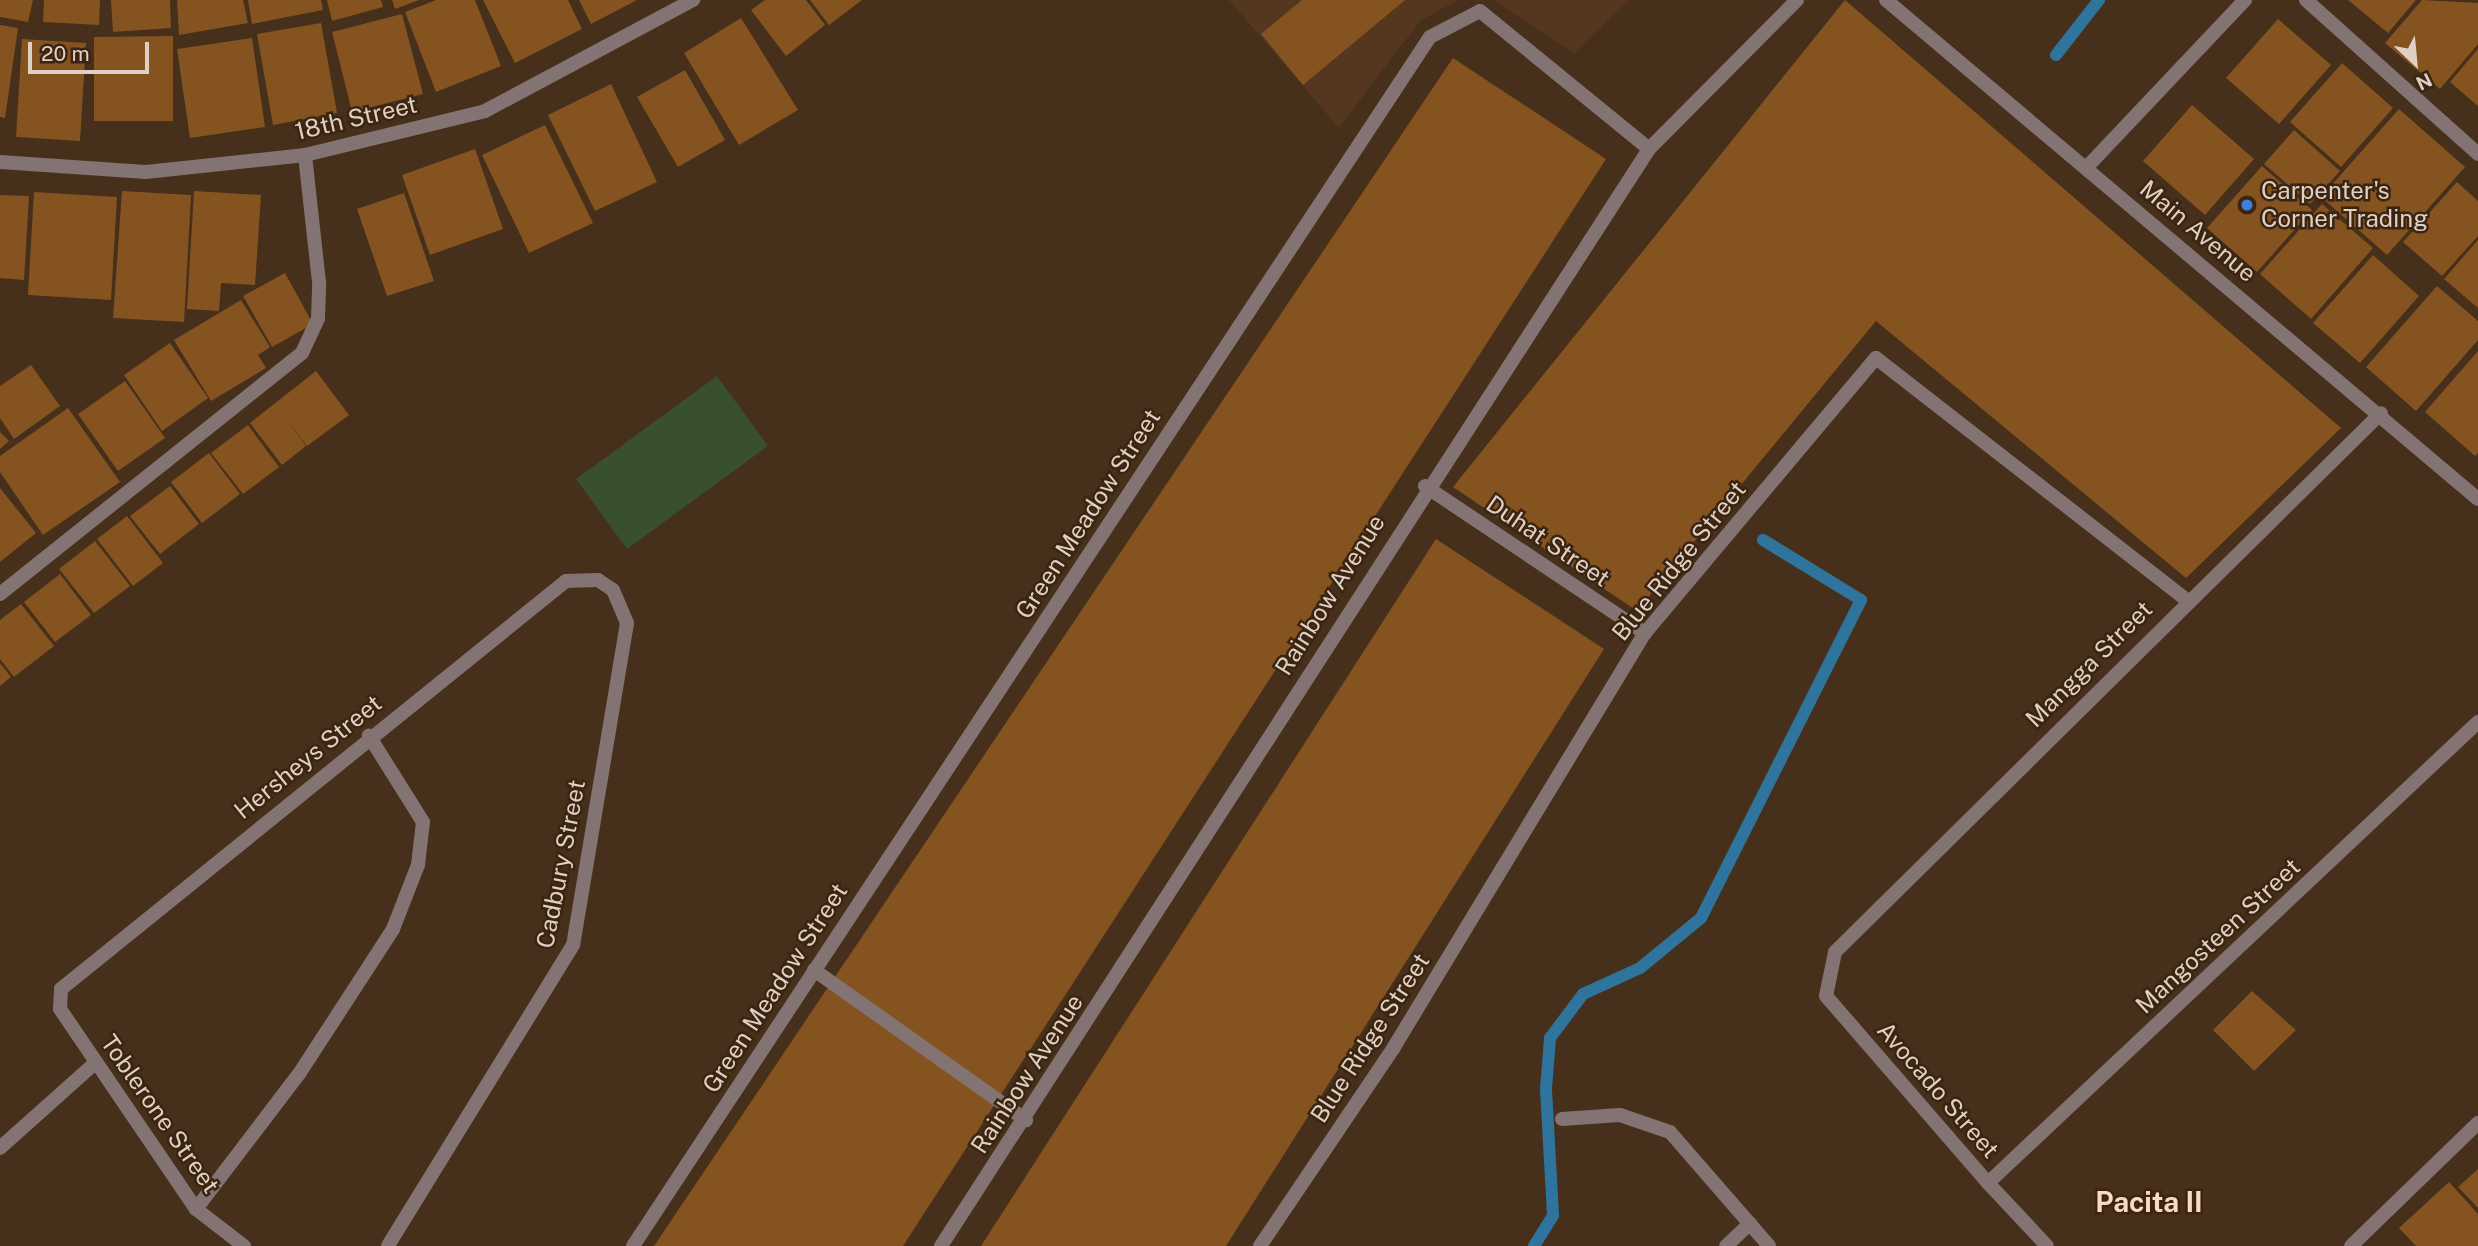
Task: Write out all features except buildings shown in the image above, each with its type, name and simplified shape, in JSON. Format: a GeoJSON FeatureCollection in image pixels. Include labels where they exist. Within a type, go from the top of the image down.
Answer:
{"type":"FeatureCollection","features":[{"type":"Feature","properties":{"kind":"street","name":"18th Street"},"geometry":{"type":"LineString","coordinates":[[0,162],[146,172],[305,155],[485,111],[693,0]]}},
{"type":"Feature","properties":{"kind":"street","name":"Rainbow Avenue"},"geometry":{"type":"LineString","coordinates":[[941,1246],[1026,1120],[1425,486],[1649,149],[1797,0]]}},
{"type":"Feature","properties":{"kind":"street","name":"Main Avenue"},"geometry":{"type":"LineString","coordinates":[[1886,0],[2381,413],[2478,499]]}},
{"type":"Feature","properties":{"kind":"street"},"geometry":{"type":"LineString","coordinates":[[2087,167],[2245,0]]}},
{"type":"Feature","properties":{"kind":"street"},"geometry":{"type":"LineString","coordinates":[[2306,0],[2478,154]]}},
{"type":"Feature","properties":{"kind":"street","name":"Green Meadow Street"},"geometry":{"type":"LineString","coordinates":[[633,1246],[1430,37],[1480,11],[1649,149]]}},
{"type":"Feature","properties":{"kind":"street"},"geometry":{"type":"LineString","coordinates":[[0,594],[302,353],[318,318],[319,282],[305,155]]}},
{"type":"Feature","properties":{"kind":"street","name":"Blue Ridge Street"},"geometry":{"type":"LineString","coordinates":[[1260,1246],[1394,1047],[1645,633],[1876,358],[2186,599]]}},
{"type":"Feature","properties":{"kind":"street","name":"Mangga Street"},"geometry":{"type":"LineString","coordinates":[[1835,952],[2186,599],[2381,413]]}},
{"type":"Feature","properties":{"kind":"street","name":"Duhat Street"},"geometry":{"type":"LineString","coordinates":[[1425,486],[1645,633]]}},
{"type":"Feature","properties":{"kind":"street","name":"Hersheys Street"},"geometry":{"type":"LineString","coordinates":[[58,995],[369,736],[566,581],[598,580]]}},
{"type":"Feature","properties":{"kind":"street","name":"Cadbury Street"},"geometry":{"type":"LineString","coordinates":[[388,1246],[573,945],[627,623],[613,590],[598,580]]}},
{"type":"Feature","properties":{"kind":"street","name":"Mangosteen Street"},"geometry":{"type":"LineString","coordinates":[[1988,1183],[2478,722]]}},
{"type":"Feature","properties":{"kind":"street"},"geometry":{"type":"LineString","coordinates":[[196,1209],[328,1030],[393,929],[418,865],[424,822],[369,736]]}},
{"type":"Feature","properties":{"kind":"street","name":"Avocado Street"},"geometry":{"type":"LineString","coordinates":[[1835,952],[1826,996],[1988,1183],[2048,1246]]}},
{"type":"Feature","properties":{"kind":"street"},"geometry":{"type":"LineString","coordinates":[[814,970],[1026,1120]]}},
{"type":"Feature","properties":{"kind":"street","name":"Toblerone Street"},"geometry":{"type":"LineString","coordinates":[[58,995],[60,1009],[196,1209],[244,1246]]}},
{"type":"Feature","properties":{"kind":"street"},"geometry":{"type":"LineString","coordinates":[[0,1148],[95,1063]]}},
{"type":"Feature","properties":{"kind":"street"},"geometry":{"type":"LineString","coordinates":[[1563,1119],[1620,1115],[1670,1132],[1769,1246]]}},
{"type":"Feature","properties":{"kind":"street"},"geometry":{"type":"LineString","coordinates":[[2358,1244],[2478,1123]]}},
{"type":"Feature","properties":{"kind":"street"},"geometry":{"type":"LineString","coordinates":[[1726,1246],[1750,1224]]}},
{"type":"Feature","properties":{"kind":"shaded area"},"geometry":{"type":"Polygon","coordinates":[[[1229,0],[1458,0],[1420,21],[1339,128],[1229,0]]]}},
{"type":"Feature","properties":{"kind":"shaded area"},"geometry":{"type":"Polygon","coordinates":[[[1494,0],[1629,0],[1574,53],[1494,0]]]}},
{"type":"Feature","properties":{"kind":"green space"},"geometry":{"type":"Polygon","coordinates":[[[717,376],[768,446],[627,549],[576,479],[717,376]]]}},
{"type":"Feature","properties":{"kind":"waterway"},"geometry":{"type":"LineString","coordinates":[[2056,55],[2099,0]]}},
{"type":"Feature","properties":{"kind":"waterway"},"geometry":{"type":"LineString","coordinates":[[1534,1246],[1553,1215],[1546,1089],[1550,1038],[1583,994],[1640,968],[1701,918],[1861,600],[1763,540]]}},
{"type":"Feature","properties":{"kind":"place","name":"Carpenter's Corner Trading"},"geometry":{"type":"Point","coordinates":[2247,205]}},
{"type":"Feature","properties":{"kind":"district","name":"Pacita II"},"geometry":{"type":"Point","coordinates":[2149,1202]}}]}
